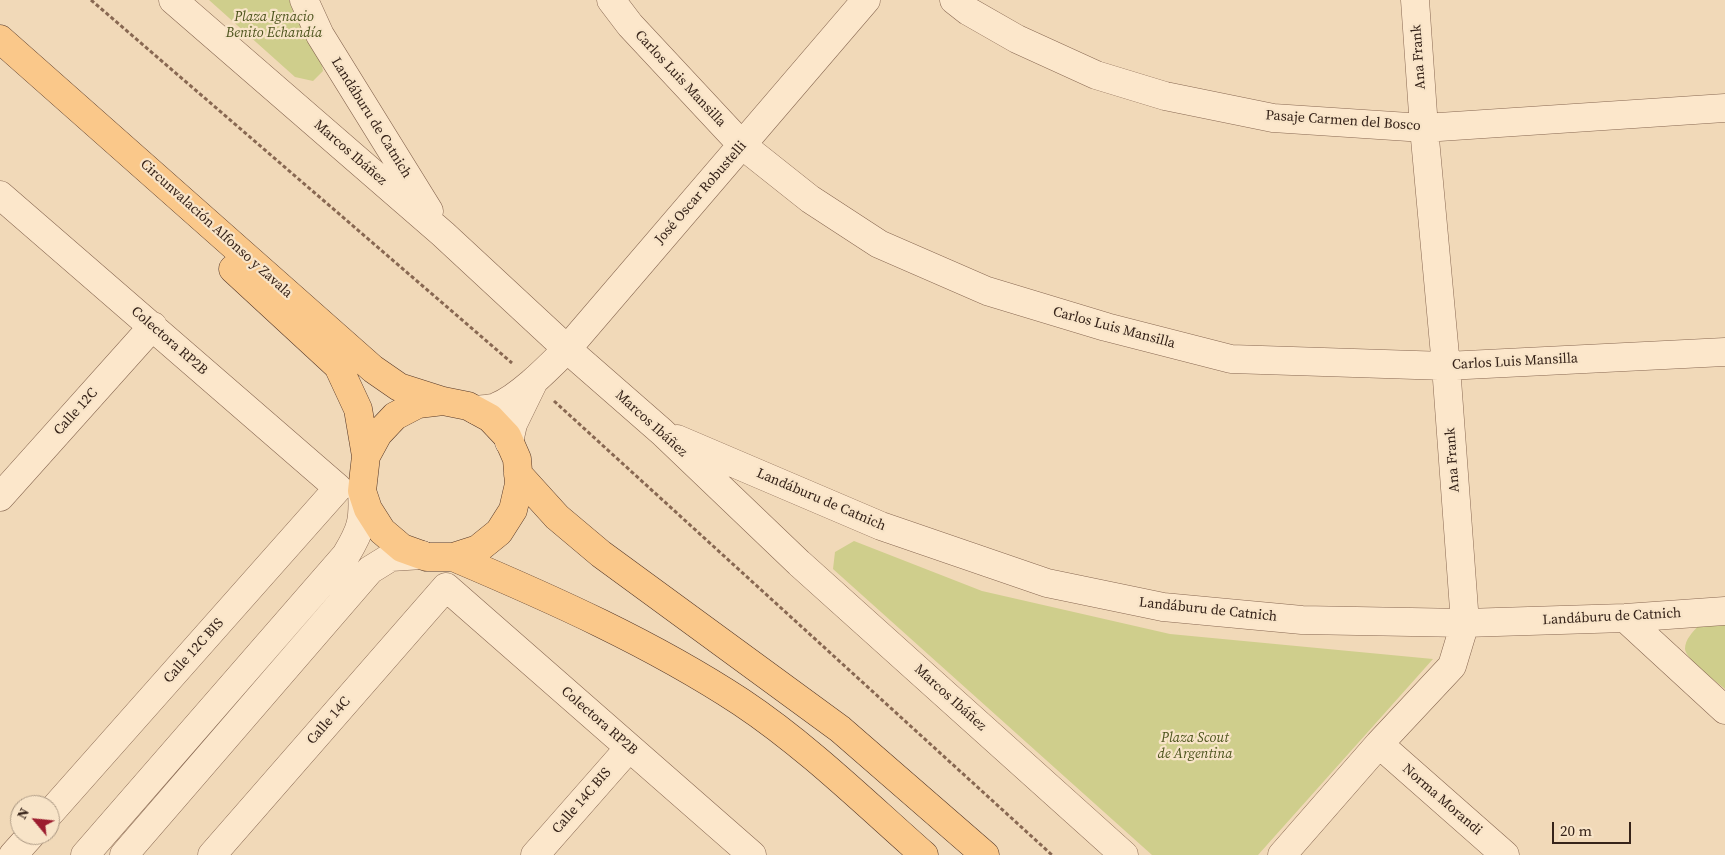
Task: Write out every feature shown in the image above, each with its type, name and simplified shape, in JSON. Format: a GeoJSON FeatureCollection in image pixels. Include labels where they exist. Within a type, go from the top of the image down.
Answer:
{"type":"FeatureCollection","features":[{"type":"Feature","properties":{"kind":"main road","name":"Circunvalación Alfonso y Zavala"},"geometry":{"type":"LineString","coordinates":[[0,39],[373,369],[399,387],[443,401]]}},
{"type":"Feature","properties":{"kind":"main road","name":"Circunvalación Alfonso y Zavala"},"geometry":{"type":"LineString","coordinates":[[0,62],[128,172],[338,366],[358,409],[366,456]]}},
{"type":"Feature","properties":{"kind":"main road"},"geometry":{"type":"LineString","coordinates":[[443,401],[468,406],[476,410],[490,418],[507,436],[517,459],[519,484],[514,510],[499,532],[478,548],[453,557],[427,557],[402,548],[382,531],[368,508],[350,490],[366,456],[378,434],[395,416],[418,404],[443,401]]}},
{"type":"Feature","properties":{"kind":"main road"},"geometry":{"type":"LineString","coordinates":[[518,474],[556,517],[601,554],[840,729],[985,855]]}},
{"type":"Feature","properties":{"kind":"main road"},"geometry":{"type":"LineString","coordinates":[[453,557],[598,622],[658,653],[740,702],[795,742],[924,855]]}},
{"type":"Feature","properties":{"kind":"street","name":"Marcos Ibáñez"},"geometry":{"type":"LineString","coordinates":[[173,0],[443,234],[567,349],[662,432],[799,563],[1124,855]]}},
{"type":"Feature","properties":{"kind":"street","name":"Landáburu de Catnich"},"geometry":{"type":"LineString","coordinates":[[304,0],[320,36],[443,234]]}},
{"type":"Feature","properties":{"kind":"street","name":"Carlos Luis Mansilla"},"geometry":{"type":"LineString","coordinates":[[611,0],[630,25],[742,145],[810,199],[879,244],[987,291],[1106,327],[1231,359],[1446,366],[1725,352]]}},
{"type":"Feature","properties":{"kind":"street","name":"José Oscar Robustelli"},"geometry":{"type":"LineString","coordinates":[[533,382],[567,349],[866,0]]}},
{"type":"Feature","properties":{"kind":"street","name":"Pasaje Carmen del Bosco"},"geometry":{"type":"LineString","coordinates":[[954,0],[1017,39],[1096,75],[1165,96],[1273,118],[1424,128],[1725,108]]}},
{"type":"Feature","properties":{"kind":"street","name":"Ana Frank"},"geometry":{"type":"LineString","coordinates":[[1282,855],[1379,744],[1452,666],[1465,624],[1446,366],[1424,128],[1415,0]]}},
{"type":"Feature","properties":{"kind":"street","name":"Colectora RP2B"},"geometry":{"type":"LineString","coordinates":[[0,195],[153,326],[350,490]]}},
{"type":"Feature","properties":{"kind":"street","name":"Calle 12C"},"geometry":{"type":"LineString","coordinates":[[0,497],[153,326]]}},
{"type":"Feature","properties":{"kind":"street"},"geometry":{"type":"LineString","coordinates":[[476,410],[496,406],[533,382]]}},
{"type":"Feature","properties":{"kind":"street"},"geometry":{"type":"LineString","coordinates":[[509,442],[513,424],[533,382]]}},
{"type":"Feature","properties":{"kind":"street","name":"Landáburu de Catnich"},"geometry":{"type":"LineString","coordinates":[[662,432],[881,526],[1047,583],[1162,608],[1302,620],[1465,624],[1625,618],[1725,611]]}},
{"type":"Feature","properties":{"kind":"street"},"geometry":{"type":"LineString","coordinates":[[85,855],[346,556],[358,535],[364,514],[350,490]]}},
{"type":"Feature","properties":{"kind":"street","name":"Calle 12C BIS"},"geometry":{"type":"LineString","coordinates":[[60,802],[350,490]]}},
{"type":"Feature","properties":{"kind":"street"},"geometry":{"type":"LineString","coordinates":[[124,855],[370,570],[391,557],[422,555]]}},
{"type":"Feature","properties":{"kind":"street","name":"Colectora RP2B"},"geometry":{"type":"LineString","coordinates":[[446,587],[752,855]]}},
{"type":"Feature","properties":{"kind":"street","name":"Calle 14C"},"geometry":{"type":"LineString","coordinates":[[212,855],[446,587]]}},
{"type":"Feature","properties":{"kind":"street"},"geometry":{"type":"LineString","coordinates":[[1625,618],[1725,710]]}},
{"type":"Feature","properties":{"kind":"street","name":"Norma Morandi"},"geometry":{"type":"LineString","coordinates":[[1379,744],[1505,855]]}},
{"type":"Feature","properties":{"kind":"street","name":"Calle 14C BIS"},"geometry":{"type":"LineString","coordinates":[[535,855],[629,748]]}},
{"type":"Feature","properties":{"kind":"street"},"geometry":{"type":"LineString","coordinates":[[13,855],[22,845]]}},
{"type":"Feature","properties":{"kind":"path"},"geometry":{"type":"LineString","coordinates":[[91,0],[533,382],[1052,855]]}},
{"type":"Feature","properties":{"kind":"green space","name":"Plaza Ignacio Benito Echandía"},"geometry":{"type":"Polygon","coordinates":[[[209,0],[289,0],[320,54],[323,71],[313,81],[295,77],[209,0]]]}},
{"type":"Feature","properties":{"kind":"green space","name":"Plaza Scout de Argentina"},"geometry":{"type":"Polygon","coordinates":[[[854,541],[982,591],[1170,634],[1433,659],[1258,855],[1152,855],[833,569],[835,552],[854,541]]]}},
{"type":"Feature","properties":{"kind":"green space"},"geometry":{"type":"Polygon","coordinates":[[[1725,623],[1725,689],[1690,659],[1685,645],[1699,625],[1725,623]]]}}]}
